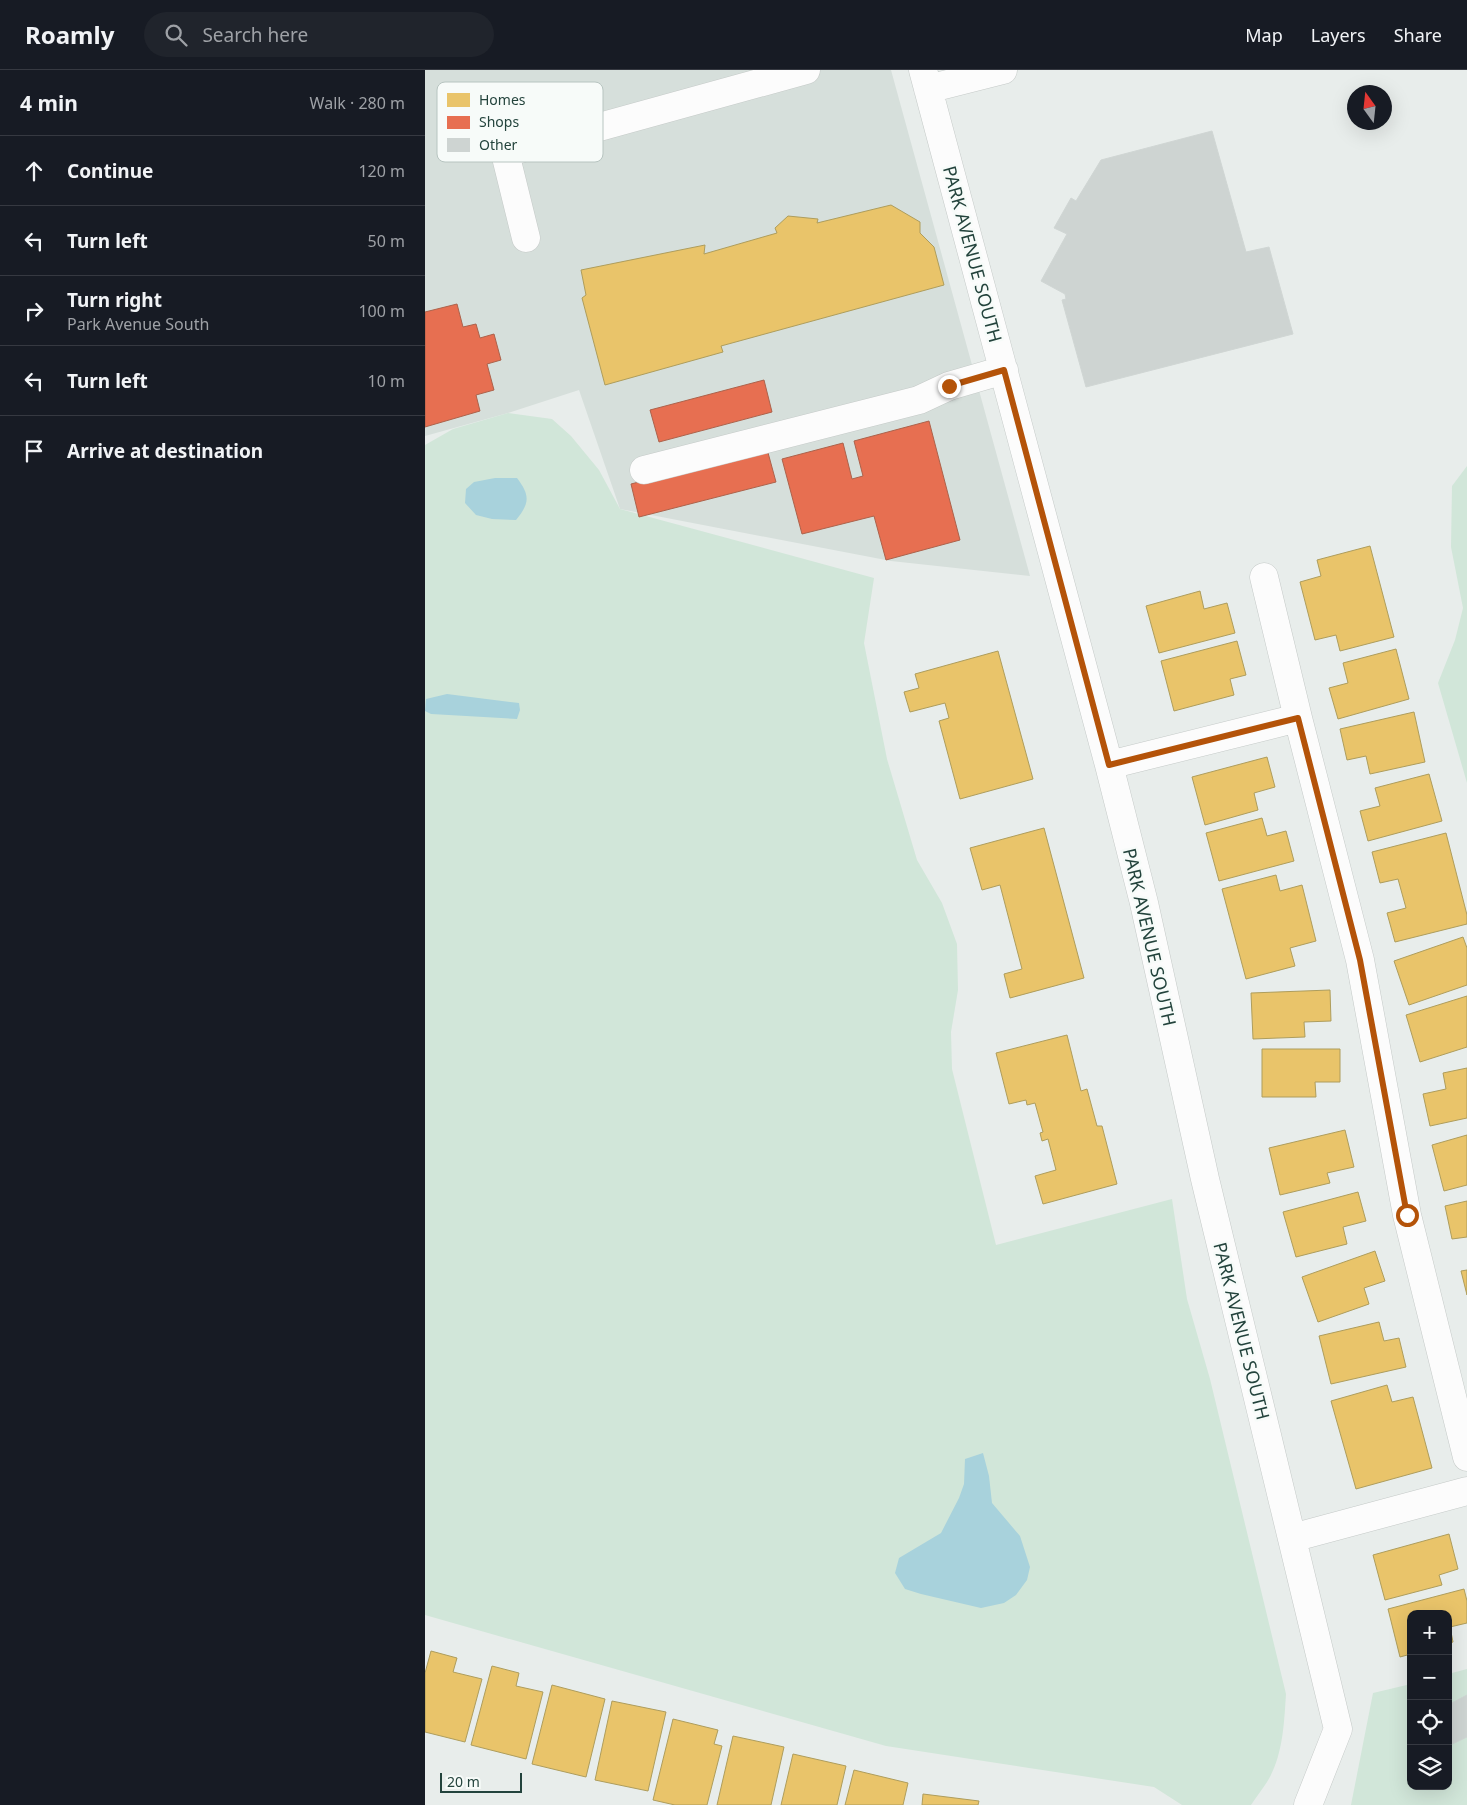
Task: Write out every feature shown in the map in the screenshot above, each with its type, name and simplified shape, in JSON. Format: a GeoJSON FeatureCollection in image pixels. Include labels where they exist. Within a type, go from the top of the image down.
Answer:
{"type":"FeatureCollection","features":[{"type":"Feature","properties":{"kind":"street"},"geometry":{"type":"LineString","coordinates":[[603,126],[806,70]]}},
{"type":"Feature","properties":{"kind":"street"},"geometry":{"type":"LineString","coordinates":[[926,80],[1003,70]]}},
{"type":"Feature","properties":{"kind":"street","name":"PARK AVENUE SOUTH"},"geometry":{"type":"LineString","coordinates":[[926,80],[1109,765],[1144,903],[1205,1179],[1338,1729],[1308,1805]]}},
{"type":"Feature","properties":{"kind":"street"},"geometry":{"type":"LineString","coordinates":[[507,162],[526,238]]}},
{"type":"Feature","properties":{"kind":"street"},"geometry":{"type":"LineString","coordinates":[[644,470],[919,400],[949,386],[1004,370]]}},
{"type":"Feature","properties":{"kind":"street"},"geometry":{"type":"LineString","coordinates":[[1264,577],[1360,960],[1407,1215],[1467,1456]]}},
{"type":"Feature","properties":{"kind":"street"},"geometry":{"type":"LineString","coordinates":[[1109,765],[1298,718]]}},
{"type":"Feature","properties":{"kind":"street"},"geometry":{"type":"LineString","coordinates":[[1292,1538],[1467,1490]]}},
{"type":"Feature","properties":{"kind":"shaded area"},"geometry":{"type":"Polygon","coordinates":[[[425,70],[891,70],[1030,576],[891,561],[620,509],[579,390],[508,413],[425,436],[425,70]]]}},
{"type":"Feature","properties":{"kind":"green space"},"geometry":{"type":"Polygon","coordinates":[[[508,413],[552,419],[571,436],[599,470],[620,509],[874,578],[864,643],[887,759],[917,860],[942,903],[957,944],[958,990],[951,1032],[952,1069],[996,1245],[1172,1199],[1187,1299],[1210,1379],[1286,1694],[1280,1751],[1267,1782],[1251,1805],[1182,1805],[1154,1787],[886,1746],[425,1615],[425,445],[453,429],[508,413]]]}},
{"type":"Feature","properties":{"kind":"green space"},"geometry":{"type":"Polygon","coordinates":[[[1467,466],[1467,783],[1438,683],[1455,640],[1463,608],[1451,547],[1452,486],[1467,466]]]}},
{"type":"Feature","properties":{"kind":"green space"},"geometry":{"type":"Polygon","coordinates":[[[1467,1669],[1467,1805],[1351,1805],[1373,1693],[1407,1685],[1407,1790],[1452,1790],[1452,1673],[1467,1669]]]}},
{"type":"Feature","properties":{"kind":"water"},"geometry":{"type":"Polygon","coordinates":[[[495,478],[517,478],[524,489],[527,499],[526,504],[516,520],[492,519],[476,515],[465,503],[466,489],[474,482],[495,478]]]}},
{"type":"Feature","properties":{"kind":"water"},"geometry":{"type":"Polygon","coordinates":[[[447,694],[519,703],[520,710],[517,719],[431,714],[425,711],[426,699],[447,694]]]}},
{"type":"Feature","properties":{"kind":"water"},"geometry":{"type":"Polygon","coordinates":[[[983,1453],[989,1476],[992,1503],[1020,1536],[1030,1567],[1027,1580],[1016,1595],[1004,1603],[981,1608],[905,1589],[895,1573],[899,1558],[941,1533],[964,1484],[965,1459],[983,1453]]]}},
{"type":"Feature","properties":{"kind":"building: Homes"},"geometry":{"type":"Polygon","coordinates":[[[891,205],[920,222],[920,233],[934,247],[944,285],[721,346],[723,352],[605,385],[582,298],[586,295],[581,270],[705,245],[704,254],[777,233],[775,228],[788,216],[818,219],[817,223],[891,205]]]}},
{"type":"Feature","properties":{"kind":"building: Homes"},"geometry":{"type":"Polygon","coordinates":[[[1370,546],[1394,637],[1340,651],[1336,635],[1315,640],[1300,582],[1321,576],[1317,560],[1370,546]]]}},
{"type":"Feature","properties":{"kind":"building: Homes"},"geometry":{"type":"Polygon","coordinates":[[[1200,591],[1204,609],[1227,603],[1235,633],[1159,653],[1146,606],[1200,591]]]}},
{"type":"Feature","properties":{"kind":"building: Homes"},"geometry":{"type":"Polygon","coordinates":[[[1237,641],[1246,675],[1230,679],[1234,695],[1174,711],[1161,661],[1237,641]]]}},
{"type":"Feature","properties":{"kind":"building: Homes"},"geometry":{"type":"Polygon","coordinates":[[[1396,649],[1409,699],[1338,719],[1329,688],[1348,683],[1343,663],[1396,649]]]}},
{"type":"Feature","properties":{"kind":"building: Homes"},"geometry":{"type":"Polygon","coordinates":[[[998,651],[1033,779],[960,799],[939,721],[949,718],[945,703],[910,712],[904,692],[919,688],[915,674],[998,651]]]}},
{"type":"Feature","properties":{"kind":"building: Homes"},"geometry":{"type":"Polygon","coordinates":[[[1414,712],[1425,762],[1370,774],[1366,756],[1347,760],[1340,729],[1414,712]]]}},
{"type":"Feature","properties":{"kind":"building: Homes"},"geometry":{"type":"Polygon","coordinates":[[[1267,757],[1275,787],[1254,793],[1258,810],[1205,825],[1192,777],[1267,757]]]}},
{"type":"Feature","properties":{"kind":"building: Homes"},"geometry":{"type":"Polygon","coordinates":[[[1429,774],[1442,821],[1368,841],[1360,811],[1380,806],[1375,788],[1429,774]]]}},
{"type":"Feature","properties":{"kind":"building: Homes"},"geometry":{"type":"Polygon","coordinates":[[[1262,818],[1267,836],[1286,831],[1294,861],[1219,881],[1206,833],[1262,818]]]}},
{"type":"Feature","properties":{"kind":"building: Homes"},"geometry":{"type":"Polygon","coordinates":[[[1044,828],[1084,978],[1010,998],[1004,974],[1022,969],[1000,885],[982,890],[970,848],[1044,828]]]}},
{"type":"Feature","properties":{"kind":"building: Homes"},"geometry":{"type":"Polygon","coordinates":[[[1446,833],[1467,915],[1467,924],[1395,942],[1387,913],[1406,908],[1398,879],[1380,883],[1372,852],[1446,833]]]}},
{"type":"Feature","properties":{"kind":"building: Homes"},"geometry":{"type":"Polygon","coordinates":[[[1276,875],[1280,891],[1302,885],[1316,941],[1290,948],[1295,966],[1246,979],[1222,889],[1276,875]]]}},
{"type":"Feature","properties":{"kind":"building: Homes"},"geometry":{"type":"Polygon","coordinates":[[[1463,937],[1467,948],[1467,985],[1409,1005],[1394,961],[1463,937]]]}},
{"type":"Feature","properties":{"kind":"building: Homes"},"geometry":{"type":"Polygon","coordinates":[[[1330,990],[1331,1021],[1304,1022],[1305,1037],[1253,1039],[1251,993],[1330,990]]]}},
{"type":"Feature","properties":{"kind":"building: Homes"},"geometry":{"type":"Polygon","coordinates":[[[1467,996],[1467,1047],[1420,1062],[1406,1015],[1467,996]]]}},
{"type":"Feature","properties":{"kind":"building: Homes"},"geometry":{"type":"Polygon","coordinates":[[[1067,1035],[1081,1091],[1087,1089],[1097,1126],[1102,1126],[1117,1184],[1043,1204],[1035,1176],[1056,1170],[1048,1139],[1042,1141],[1040,1133],[1043,1132],[1035,1103],[1027,1105],[1026,1100],[1009,1104],[996,1053],[1067,1035]]]}},
{"type":"Feature","properties":{"kind":"building: Homes"},"geometry":{"type":"Polygon","coordinates":[[[1262,1049],[1340,1049],[1340,1082],[1315,1082],[1316,1097],[1262,1097],[1262,1049]]]}},
{"type":"Feature","properties":{"kind":"building: Homes"},"geometry":{"type":"Polygon","coordinates":[[[1467,1068],[1467,1118],[1430,1126],[1423,1094],[1446,1089],[1443,1073],[1467,1068]]]}},
{"type":"Feature","properties":{"kind":"building: Homes"},"geometry":{"type":"Polygon","coordinates":[[[1345,1130],[1354,1167],[1327,1173],[1330,1183],[1280,1195],[1269,1148],[1345,1130]]]}},
{"type":"Feature","properties":{"kind":"building: Homes"},"geometry":{"type":"Polygon","coordinates":[[[1467,1135],[1467,1185],[1444,1191],[1432,1145],[1467,1135]]]}},
{"type":"Feature","properties":{"kind":"building: Homes"},"geometry":{"type":"Polygon","coordinates":[[[1358,1192],[1366,1221],[1343,1227],[1347,1244],[1296,1257],[1283,1212],[1358,1192]]]}},
{"type":"Feature","properties":{"kind":"building: Homes"},"geometry":{"type":"Polygon","coordinates":[[[1467,1201],[1467,1237],[1452,1239],[1445,1206],[1467,1201]]]}},
{"type":"Feature","properties":{"kind":"building: Homes"},"geometry":{"type":"Polygon","coordinates":[[[1375,1251],[1385,1281],[1364,1288],[1369,1304],[1318,1322],[1302,1277],[1375,1251]]]}},
{"type":"Feature","properties":{"kind":"building: Homes"},"geometry":{"type":"Polygon","coordinates":[[[1467,1270],[1467,1295],[1461,1271],[1467,1270]]]}},
{"type":"Feature","properties":{"kind":"building: Homes"},"geometry":{"type":"Polygon","coordinates":[[[1379,1322],[1384,1341],[1399,1338],[1406,1367],[1331,1384],[1319,1336],[1379,1322]]]}},
{"type":"Feature","properties":{"kind":"building: Homes"},"geometry":{"type":"Polygon","coordinates":[[[1387,1385],[1392,1402],[1413,1397],[1432,1468],[1356,1489],[1331,1401],[1387,1385]]]}},
{"type":"Feature","properties":{"kind":"building: Homes"},"geometry":{"type":"Polygon","coordinates":[[[1449,1534],[1458,1569],[1439,1575],[1442,1585],[1385,1600],[1373,1555],[1449,1534]]]}},
{"type":"Feature","properties":{"kind":"building: Homes"},"geometry":{"type":"Polygon","coordinates":[[[1464,1589],[1467,1601],[1467,1623],[1452,1627],[1452,1610],[1407,1610],[1407,1655],[1400,1657],[1388,1609],[1464,1589]]]}},
{"type":"Feature","properties":{"kind":"building: Homes"},"geometry":{"type":"Polygon","coordinates":[[[431,1651],[457,1658],[453,1672],[482,1679],[465,1742],[425,1732],[425,1673],[431,1651]]]}},
{"type":"Feature","properties":{"kind":"building: Homes"},"geometry":{"type":"Polygon","coordinates":[[[492,1666],[519,1673],[516,1686],[543,1692],[526,1759],[471,1745],[492,1666]]]}},
{"type":"Feature","properties":{"kind":"building: Homes"},"geometry":{"type":"Polygon","coordinates":[[[552,1685],[605,1699],[586,1777],[532,1764],[552,1685]]]}},
{"type":"Feature","properties":{"kind":"building: Homes"},"geometry":{"type":"Polygon","coordinates":[[[612,1701],[666,1712],[648,1791],[595,1780],[612,1701]]]}},
{"type":"Feature","properties":{"kind":"building: Homes"},"geometry":{"type":"Polygon","coordinates":[[[673,1719],[718,1730],[714,1744],[722,1746],[707,1805],[675,1805],[653,1800],[673,1719]]]}},
{"type":"Feature","properties":{"kind":"building: Homes"},"geometry":{"type":"Polygon","coordinates":[[[733,1736],[784,1747],[771,1805],[717,1805],[733,1736]]]}},
{"type":"Feature","properties":{"kind":"building: Homes"},"geometry":{"type":"Polygon","coordinates":[[[793,1754],[846,1766],[837,1805],[781,1805],[793,1754]]]}},
{"type":"Feature","properties":{"kind":"building: Homes"},"geometry":{"type":"Polygon","coordinates":[[[854,1770],[908,1783],[903,1805],[845,1805],[854,1770]]]}},
{"type":"Feature","properties":{"kind":"building: Homes"},"geometry":{"type":"Polygon","coordinates":[[[923,1794],[979,1801],[978,1805],[922,1805],[923,1794]]]}},
{"type":"Feature","properties":{"kind":"building: Shops"},"geometry":{"type":"Polygon","coordinates":[[[457,304],[463,327],[476,324],[480,338],[494,334],[501,360],[487,364],[494,390],[476,395],[480,411],[425,427],[425,312],[457,304]]]}},
{"type":"Feature","properties":{"kind":"building: Shops"},"geometry":{"type":"Polygon","coordinates":[[[764,380],[772,412],[659,442],[650,410],[764,380]]]}},
{"type":"Feature","properties":{"kind":"building: Shops"},"geometry":{"type":"Polygon","coordinates":[[[929,421],[960,540],[886,560],[874,516],[802,534],[782,459],[843,443],[852,479],[863,476],[854,441],[929,421]]]}},
{"type":"Feature","properties":{"kind":"building: Shops"},"geometry":{"type":"Polygon","coordinates":[[[767,449],[776,482],[639,517],[631,484],[767,449]]]}},
{"type":"Feature","properties":{"kind":"building: Other"},"geometry":{"type":"Polygon","coordinates":[[[1212,131],[1246,252],[1269,247],[1293,334],[1086,387],[1062,300],[1066,299],[1065,294],[1041,281],[1067,234],[1054,228],[1071,198],[1076,201],[1101,160],[1212,131]]]}},
{"type":"Feature","properties":{"kind":"building: Other"},"geometry":{"type":"Polygon","coordinates":[[[1467,1695],[1467,1737],[1452,1744],[1452,1703],[1467,1695]]]}},
{"type":"Feature","properties":{"kind":"route"},"geometry":{"type":"LineString","coordinates":[[949,386],[1004,370],[1109,765],[1298,718],[1360,960],[1407,1215]]}}]}
